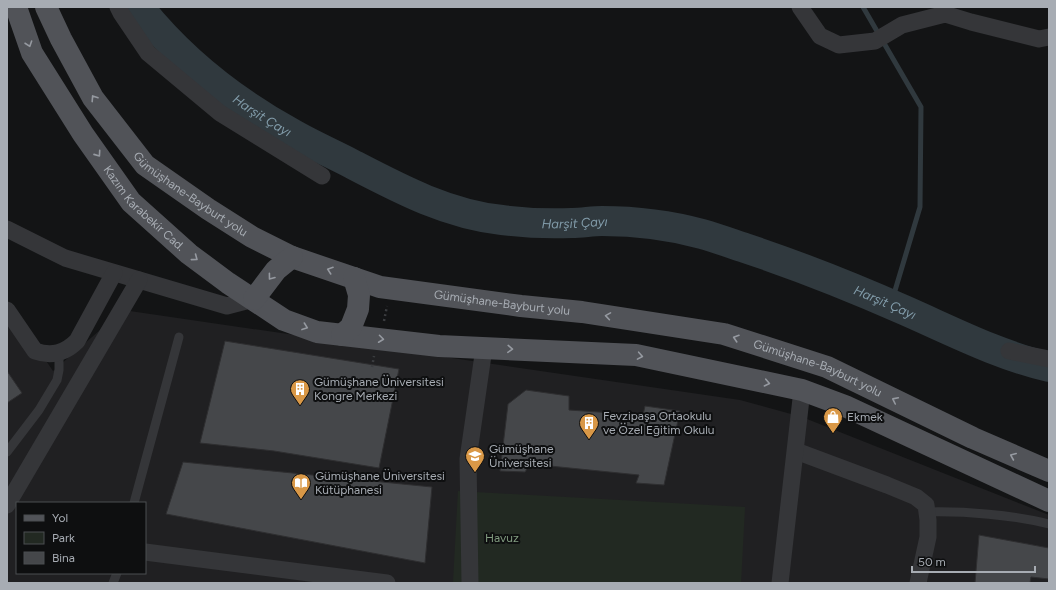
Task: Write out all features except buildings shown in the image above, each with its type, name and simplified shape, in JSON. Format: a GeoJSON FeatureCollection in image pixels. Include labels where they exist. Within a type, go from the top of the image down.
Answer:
{"type":"FeatureCollection","features":[{"type":"Feature","properties":{"kind":"main road","name":"Kazım Karabekir Cad."},"geometry":{"type":"LineString","coordinates":[[16,7],[32,53],[83,134],[131,202],[189,254],[228,283],[284,320],[317,332],[342,335]]}},
{"type":"Feature","properties":{"kind":"main road","name":"Gümüşhane-Bayburt yolu"},"geometry":{"type":"LineString","coordinates":[[46,7],[61,39],[93,98],[145,165],[208,209],[252,237],[292,257],[380,287],[521,306],[582,312],[724,334],[828,367],[972,438],[1049,471]]}},
{"type":"Feature","properties":{"kind":"main road"},"geometry":{"type":"LineString","coordinates":[[254,299],[276,270],[292,257]]}},
{"type":"Feature","properties":{"kind":"main road"},"geometry":{"type":"LineString","coordinates":[[342,335],[351,327],[358,309],[359,294],[354,278]]}},
{"type":"Feature","properties":{"kind":"main road","name":"Gümüşhane-Bayburt yolu"},"geometry":{"type":"LineString","coordinates":[[342,335],[440,346],[636,355],[802,390],[845,406],[1049,501]]}},
{"type":"Feature","properties":{"kind":"street"},"geometry":{"type":"LineString","coordinates":[[118,7],[148,53],[220,113],[322,176]]}},
{"type":"Feature","properties":{"kind":"street"},"geometry":{"type":"LineString","coordinates":[[800,7],[820,36],[839,45],[875,42],[902,25],[945,14],[1039,39],[1049,37]]}},
{"type":"Feature","properties":{"kind":"street"},"geometry":{"type":"LineString","coordinates":[[7,229],[65,258],[227,306],[254,299]]}},
{"type":"Feature","properties":{"kind":"street"},"geometry":{"type":"LineString","coordinates":[[7,310],[35,351],[48,354],[59,353],[71,347],[77,341],[114,273]]}},
{"type":"Feature","properties":{"kind":"street"},"geometry":{"type":"LineString","coordinates":[[7,505],[139,280]]}},
{"type":"Feature","properties":{"kind":"street"},"geometry":{"type":"LineString","coordinates":[[470,583],[468,459],[484,348]]}},
{"type":"Feature","properties":{"kind":"street"},"geometry":{"type":"LineString","coordinates":[[1009,351],[1049,359]]}},
{"type":"Feature","properties":{"kind":"street"},"geometry":{"type":"LineString","coordinates":[[780,583],[802,390]]}},
{"type":"Feature","properties":{"kind":"street"},"geometry":{"type":"LineString","coordinates":[[796,451],[916,497],[926,505],[928,537],[918,583]]}},
{"type":"Feature","properties":{"kind":"street"},"geometry":{"type":"LineString","coordinates":[[146,552],[386,583]]}},
{"type":"Feature","properties":{"kind":"lane"},"geometry":{"type":"LineString","coordinates":[[134,502],[179,338]]}},
{"type":"Feature","properties":{"kind":"lane"},"geometry":{"type":"LineString","coordinates":[[7,452],[39,410],[57,380],[59,370],[59,353]]}},
{"type":"Feature","properties":{"kind":"lane"},"geometry":{"type":"LineString","coordinates":[[927,512],[949,511],[1023,519],[1049,524]]}},
{"type":"Feature","properties":{"kind":"shaded area","name":"Gümüşhane Üniversitesi"},"geometry":{"type":"Polygon","coordinates":[[[7,303],[53,371],[123,310],[740,400],[802,417],[1049,515],[1049,583],[7,583],[7,303]]]}},
{"type":"Feature","properties":{"kind":"green space","name":"Havuz"},"geometry":{"type":"Polygon","coordinates":[[[458,491],[745,507],[741,583],[453,583],[458,491]]]}},
{"type":"Feature","properties":{"kind":"waterway","name":"Harşit Çayı"},"geometry":{"type":"LineString","coordinates":[[139,7],[155,26],[191,62],[230,94],[250,108],[271,122],[308,142],[424,199],[462,212],[502,220],[528,223],[576,223],[602,221],[627,222],[665,226],[702,234],[805,269],[884,301],[993,349],[1049,367]]}},
{"type":"Feature","properties":{"kind":"waterway"},"geometry":{"type":"LineString","coordinates":[[863,7],[921,107],[920,207],[891,304]]}},
{"type":"Feature","properties":{"kind":"place","name":"Gümüşhane Üniversitesi Kongre Merkezi"},"geometry":{"type":"Point","coordinates":[300,406]}},
{"type":"Feature","properties":{"kind":"place","name":"Ekmek"},"geometry":{"type":"Point","coordinates":[833,434]}},
{"type":"Feature","properties":{"kind":"place","name":"Fevzipaşa Ortaokulu ve Özel Eğitim Okulu"},"geometry":{"type":"Point","coordinates":[589,440]}},
{"type":"Feature","properties":{"kind":"place","name":"Gümüşhane Üniversitesi"},"geometry":{"type":"Point","coordinates":[475,473]}},
{"type":"Feature","properties":{"kind":"place","name":"Gümüşhane Üniversitesi Kütüphanesi"},"geometry":{"type":"Point","coordinates":[301,500]}}]}
